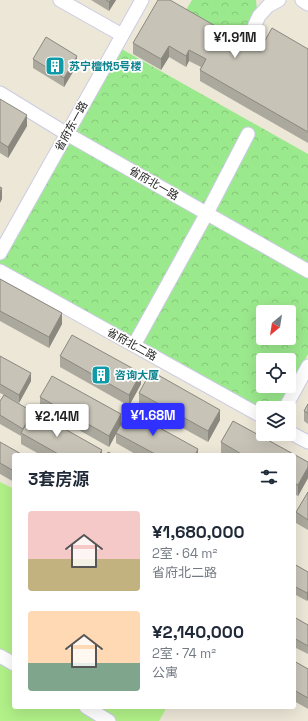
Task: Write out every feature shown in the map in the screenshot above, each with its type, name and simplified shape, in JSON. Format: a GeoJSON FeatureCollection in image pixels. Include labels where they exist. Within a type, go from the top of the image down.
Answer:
{"type":"FeatureCollection","features":[{"type":"Feature","properties":{"kind":"street"},"geometry":{"type":"LineString","coordinates":[[60,0],[122,35]]}},
{"type":"Feature","properties":{"kind":"street","name":"省府东一路"},"geometry":{"type":"LineString","coordinates":[[0,252],[142,0]]}},
{"type":"Feature","properties":{"kind":"street"},"geometry":{"type":"LineString","coordinates":[[279,0],[268,6],[259,16],[253,29],[256,43],[260,51],[286,66]]}},
{"type":"Feature","properties":{"kind":"street"},"geometry":{"type":"LineString","coordinates":[[302,0],[308,4]]}},
{"type":"Feature","properties":{"kind":"street","name":"省府北一路"},"geometry":{"type":"LineString","coordinates":[[0,93],[67,134],[308,271]]}},
{"type":"Feature","properties":{"kind":"street"},"geometry":{"type":"LineString","coordinates":[[134,345],[207,213],[248,134]]}},
{"type":"Feature","properties":{"kind":"street","name":"省府北二路"},"geometry":{"type":"LineString","coordinates":[[0,271],[256,413]]}},
{"type":"Feature","properties":{"kind":"street"},"geometry":{"type":"LineString","coordinates":[[290,401],[308,366]]}},
{"type":"Feature","properties":{"kind":"street"},"geometry":{"type":"LineString","coordinates":[[296,436],[308,442]]}},
{"type":"Feature","properties":{"kind":"street"},"geometry":{"type":"LineString","coordinates":[[0,656],[12,663]]}},
{"type":"Feature","properties":{"kind":"street"},"geometry":{"type":"LineString","coordinates":[[89,709],[109,721]]}},
{"type":"Feature","properties":{"kind":"green space"},"geometry":{"type":"Polygon","coordinates":[[[192,0],[256,0],[257,10],[239,41],[186,10],[192,0]]]}},
{"type":"Feature","properties":{"kind":"green space"},"geometry":{"type":"Polygon","coordinates":[[[118,47],[308,154],[308,354],[296,376],[296,353],[256,353],[256,393],[286,393],[282,401],[256,401],[256,406],[0,266],[0,260],[118,47]]]}},
{"type":"Feature","properties":{"kind":"green space"},"geometry":{"type":"Polygon","coordinates":[[[0,482],[12,488],[12,709],[166,709],[159,721],[0,721],[0,482]]]}},
{"type":"Feature","properties":{"kind":"building"},"geometry":{"type":"Polygon","coordinates":[[[158,0],[170,0],[259,51],[272,28],[308,49],[308,132],[200,70],[206,59],[189,50],[186,56],[169,46],[161,59],[133,43],[158,0]]]}},
{"type":"Feature","properties":{"kind":"building","name":"苏宁檀悦5号楼"},"geometry":{"type":"Polygon","coordinates":[[[46,37],[77,56],[64,78],[33,59],[46,37]]]}},
{"type":"Feature","properties":{"kind":"building"},"geometry":{"type":"Polygon","coordinates":[[[0,99],[27,115],[8,147],[0,142],[0,99]]]}},
{"type":"Feature","properties":{"kind":"building"},"geometry":{"type":"Polygon","coordinates":[[[0,279],[62,313],[49,337],[0,311],[0,279]]]}},
{"type":"Feature","properties":{"kind":"building"},"geometry":{"type":"Polygon","coordinates":[[[72,335],[141,373],[129,395],[60,356],[72,335]]]}},
{"type":"Feature","properties":{"kind":"building"},"geometry":{"type":"Polygon","coordinates":[[[0,356],[31,373],[19,395],[0,384],[0,356]]]}},
{"type":"Feature","properties":{"kind":"building"},"geometry":{"type":"Polygon","coordinates":[[[151,371],[220,410],[208,431],[139,393],[151,371]]]}},
{"type":"Feature","properties":{"kind":"building"},"geometry":{"type":"Polygon","coordinates":[[[52,376],[121,414],[109,436],[40,397],[52,376]]]}},
{"type":"Feature","properties":{"kind":"building"},"geometry":{"type":"Polygon","coordinates":[[[4,395],[33,412],[23,429],[0,415],[0,401],[4,395]]]}},
{"type":"Feature","properties":{"kind":"building"},"geometry":{"type":"Polygon","coordinates":[[[308,404],[308,413],[304,411],[308,404]]]}},
{"type":"Feature","properties":{"kind":"building"},"geometry":{"type":"Polygon","coordinates":[[[33,411],[102,450],[100,453],[56,453],[21,433],[33,411]]]}},
{"type":"Feature","properties":{"kind":"building"},"geometry":{"type":"Polygon","coordinates":[[[129,411],[198,449],[196,453],[153,453],[116,433],[129,411]]]}},
{"type":"Feature","properties":{"kind":"building"},"geometry":{"type":"Polygon","coordinates":[[[233,421],[256,434],[256,441],[270,441],[292,453],[240,453],[221,442],[233,421]]]}},
{"type":"Feature","properties":{"kind":"building"},"geometry":{"type":"Polygon","coordinates":[[[0,442],[19,453],[12,453],[12,470],[0,463],[0,442]]]}},
{"type":"Feature","properties":{"kind":"building"},"geometry":{"type":"Polygon","coordinates":[[[296,455],[308,462],[308,467],[298,485],[296,484],[296,455]]]}},
{"type":"Feature","properties":{"kind":"building"},"geometry":{"type":"Polygon","coordinates":[[[308,492],[308,520],[296,512],[308,492]]]}},
{"type":"Feature","properties":{"kind":"building"},"geometry":{"type":"Polygon","coordinates":[[[296,565],[308,572],[307,593],[296,587],[296,565]]]}},
{"type":"Feature","properties":{"kind":"building"},"geometry":{"type":"Polygon","coordinates":[[[296,618],[308,625],[308,646],[296,639],[296,618]]]}},
{"type":"Feature","properties":{"kind":"building"},"geometry":{"type":"Polygon","coordinates":[[[296,662],[308,669],[308,698],[296,691],[296,662]]]}},
{"type":"Feature","properties":{"kind":"place","name":"苏宁檀悦5号楼"},"geometry":{"type":"Point","coordinates":[55,66]}},
{"type":"Feature","properties":{"kind":"place","name":"咨询大厦"},"geometry":{"type":"Point","coordinates":[101,375]}}]}
